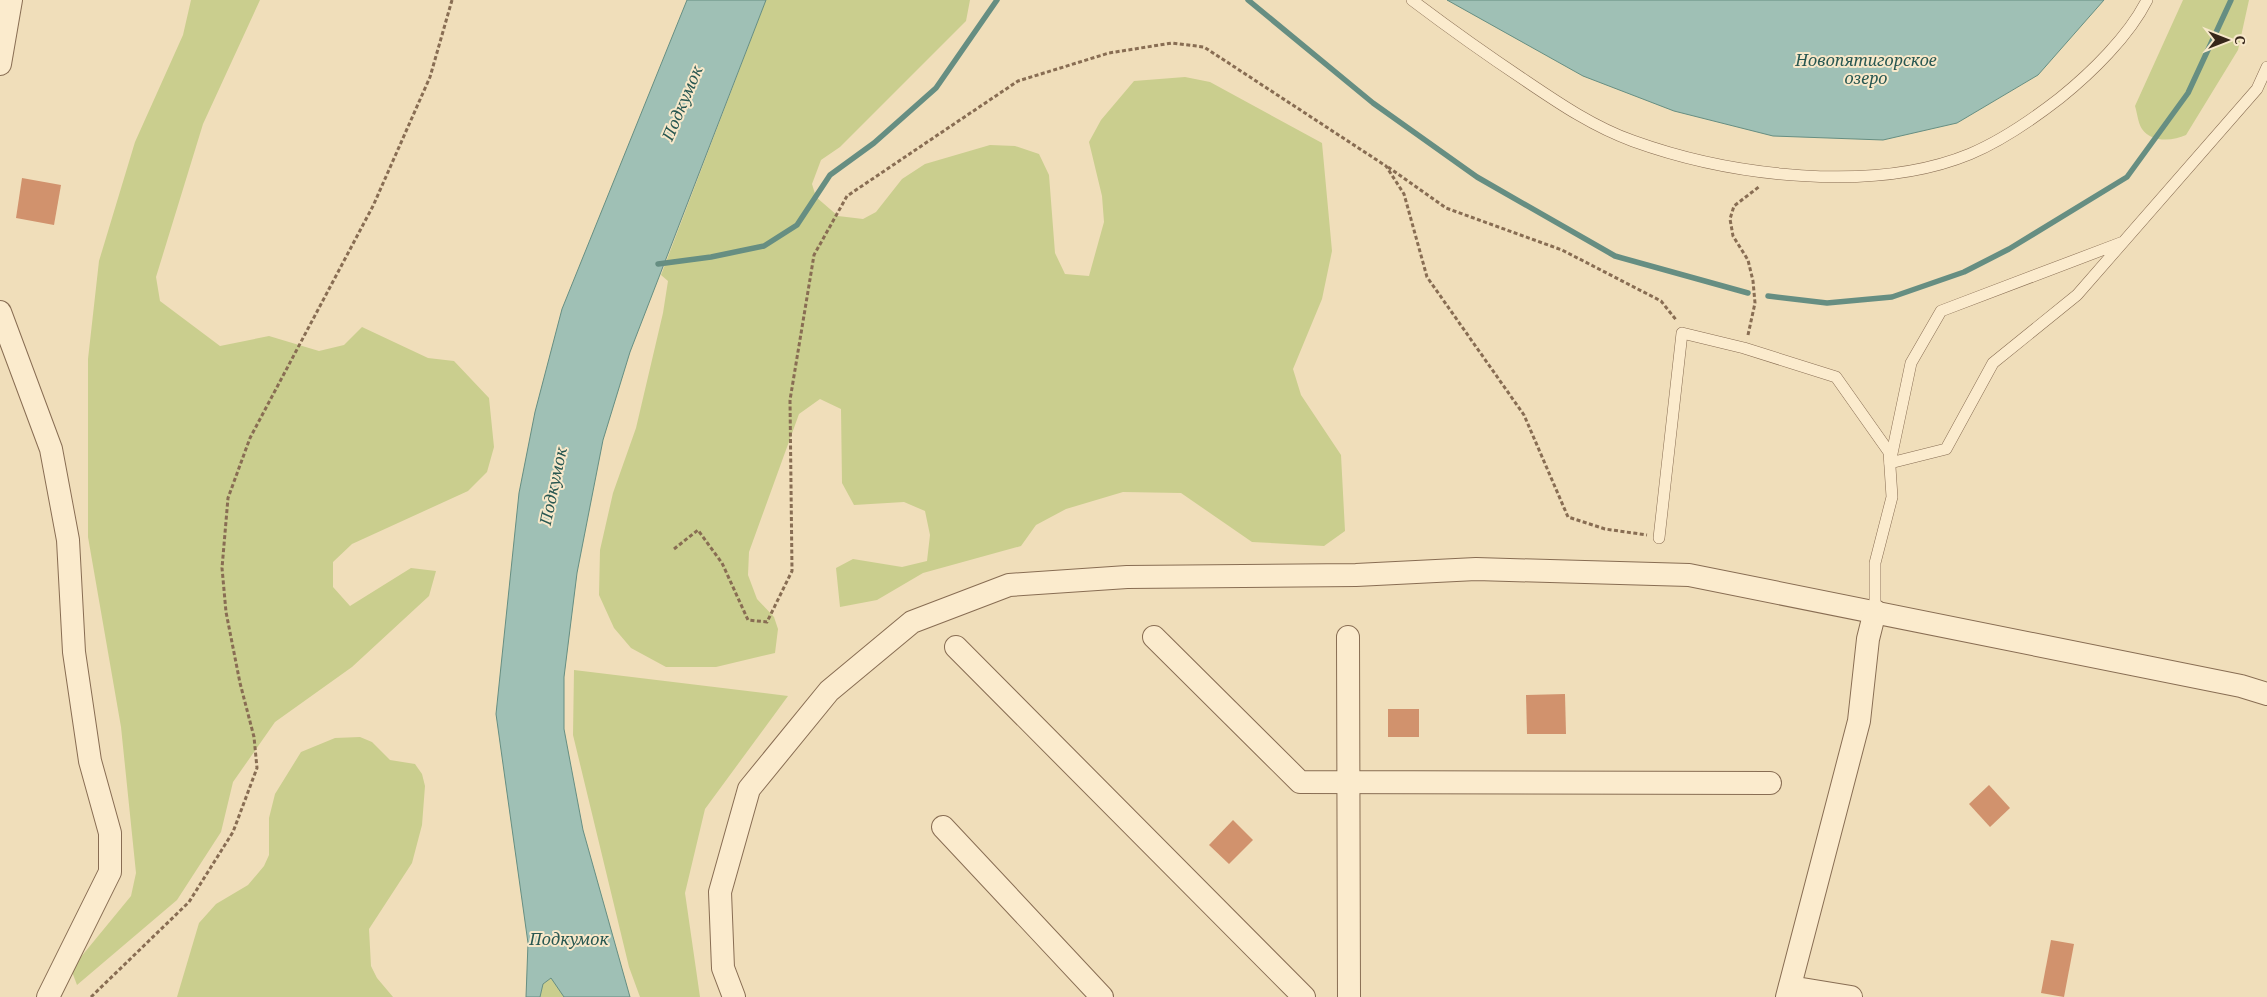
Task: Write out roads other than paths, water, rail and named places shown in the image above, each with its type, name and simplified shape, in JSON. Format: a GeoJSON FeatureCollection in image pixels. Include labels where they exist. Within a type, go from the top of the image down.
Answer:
{"type":"FeatureCollection","features":[{"type":"Feature","properties":{"kind":"street"},"geometry":{"type":"LineString","coordinates":[[0,64],[11,0]]}},
{"type":"Feature","properties":{"kind":"street"},"geometry":{"type":"LineString","coordinates":[[0,312],[51,448],[68,540],[74,652],[90,761],[110,833],[110,872],[48,997]]}},
{"type":"Feature","properties":{"kind":"street"},"geometry":{"type":"LineString","coordinates":[[734,997],[723,968],[720,892],[749,789],[829,691],[912,622],[1009,585],[1127,577],[1356,575],[1476,569],[1689,575],[2241,686],[2267,694]]}},
{"type":"Feature","properties":{"kind":"street"},"geometry":{"type":"LineString","coordinates":[[1851,997],[1789,992],[1859,721],[1868,639],[1875,611]]}},
{"type":"Feature","properties":{"kind":"street"},"geometry":{"type":"LineString","coordinates":[[1154,637],[1300,782],[1770,783]]}},
{"type":"Feature","properties":{"kind":"street"},"geometry":{"type":"LineString","coordinates":[[1348,637],[1349,997]]}},
{"type":"Feature","properties":{"kind":"street"},"geometry":{"type":"LineString","coordinates":[[956,647],[1304,997]]}},
{"type":"Feature","properties":{"kind":"street"},"geometry":{"type":"LineString","coordinates":[[943,827],[1102,997]]}},
{"type":"Feature","properties":{"kind":"lane"},"geometry":{"type":"LineString","coordinates":[[1412,0],[1463,38],[1573,112],[1632,140],[1693,160],[1768,172],[1859,176],[1932,166],[1970,154],[2008,134],[2041,113],[2074,87],[2106,56],[2147,0]]}},
{"type":"Feature","properties":{"kind":"lane"},"geometry":{"type":"LineString","coordinates":[[1890,463],[1946,448],[1993,363],[2077,295],[2257,89],[2267,67]]}},
{"type":"Feature","properties":{"kind":"lane"},"geometry":{"type":"LineString","coordinates":[[1890,463],[1911,363],[1941,311],[2124,242]]}},
{"type":"Feature","properties":{"kind":"lane"},"geometry":{"type":"LineString","coordinates":[[1660,538],[1682,333],[1744,348],[1836,377],[1889,452],[1892,497],[1875,563],[1875,611]]}},
{"type":"Feature","properties":{"kind":"water","name":"Подкумок"},"geometry":{"type":"Polygon","coordinates":[[[687,0],[766,0],[630,352],[603,440],[577,573],[564,677],[564,729],[583,830],[630,997],[564,997],[551,978],[543,984],[540,997],[526,997],[528,943],[496,714],[519,493],[535,412],[562,309],[687,0]]]}},
{"type":"Feature","properties":{"kind":"water","name":"Новопятигорское озеро"},"geometry":{"type":"Polygon","coordinates":[[[1447,0],[2104,0],[2038,75],[1957,123],[1883,140],[1773,136],[1674,111],[1583,76],[1447,0]]]}},
{"type":"Feature","properties":{"kind":"waterway"},"geometry":{"type":"LineString","coordinates":[[658,264],[711,257],[764,246],[797,225],[830,175],[874,143],[936,88],[997,0]]}},
{"type":"Feature","properties":{"kind":"waterway"},"geometry":{"type":"LineString","coordinates":[[1248,0],[1373,103],[1477,177],[1615,256],[1748,293]]}},
{"type":"Feature","properties":{"kind":"waterway"},"geometry":{"type":"LineString","coordinates":[[1768,296],[1827,303],[1892,297],[1964,272],[2009,249],[2127,177],[2188,93],[2231,0]]}}]}
